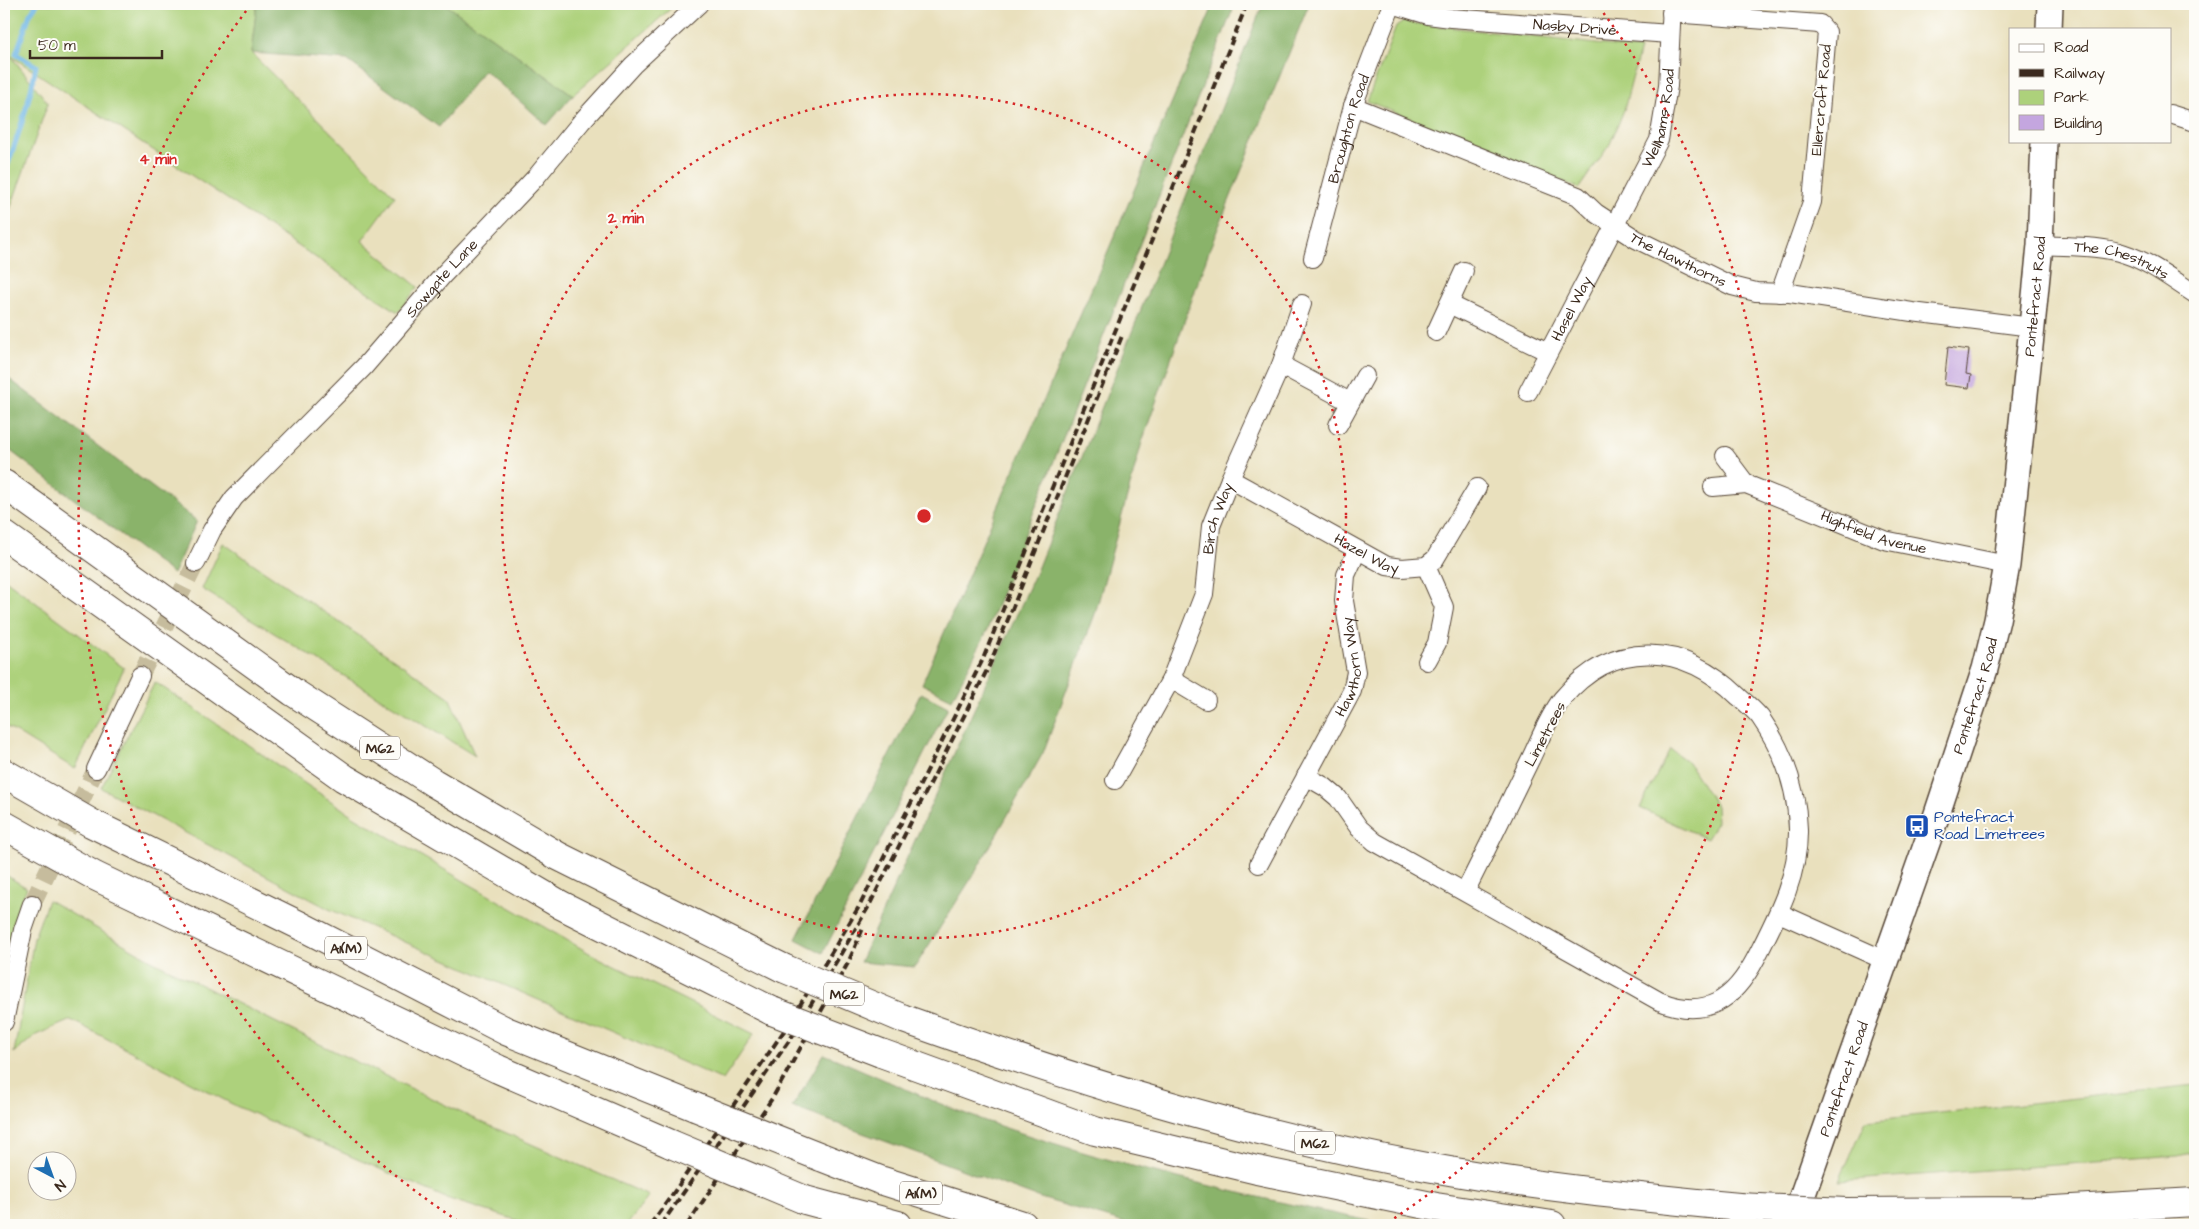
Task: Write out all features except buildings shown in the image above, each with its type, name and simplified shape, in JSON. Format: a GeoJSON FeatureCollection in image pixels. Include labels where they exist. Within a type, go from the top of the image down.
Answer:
{"type":"FeatureCollection","features":[{"type":"Feature","properties":{"kind":"highway","name":"M62"},"geometry":{"type":"LineString","coordinates":[[4,484],[293,692],[434,783],[558,856],[784,968],[904,1019],[1078,1079],[1178,1109],[1290,1138],[1425,1167],[1534,1185],[1740,1207],[1846,1212],[2037,1211],[2195,1202]]}},
{"type":"Feature","properties":{"kind":"highway"},"geometry":{"type":"LineString","coordinates":[[4,535],[344,778],[561,905],[772,1011],[1095,1131],[1257,1170],[1436,1207],[1552,1225]]}},
{"type":"Feature","properties":{"kind":"highway","name":"A1(M)"},"geometry":{"type":"LineString","coordinates":[[4,773],[91,823],[299,925],[506,1031],[880,1180],[1023,1225]]}},
{"type":"Feature","properties":{"kind":"highway","name":"A1(M)"},"geometry":{"type":"LineString","coordinates":[[4,826],[95,876],[490,1064],[671,1144],[805,1200],[898,1225]]}},
{"type":"Feature","properties":{"kind":"highway"},"geometry":{"type":"LineString","coordinates":[[2037,1211],[2195,1183]]}},
{"type":"Feature","properties":{"kind":"highway"},"geometry":{"type":"LineString","coordinates":[[805,1200],[859,1225]]}},
{"type":"Feature","properties":{"kind":"street","name":"Sowgate Lane"},"geometry":{"type":"LineString","coordinates":[[196,563],[212,530],[234,498],[364,366],[444,274],[536,177],[582,121],[634,65],[699,4]]}},
{"type":"Feature","properties":{"kind":"street","name":"Nasby Drive"},"geometry":{"type":"LineString","coordinates":[[1392,4],[1428,15],[1451,18],[1670,34]]}},
{"type":"Feature","properties":{"kind":"street","name":"Broughton Road"},"geometry":{"type":"LineString","coordinates":[[1313,258],[1354,106],[1392,4]]}},
{"type":"Feature","properties":{"kind":"street"},"geometry":{"type":"LineString","coordinates":[[2049,28],[2050,4]]}},
{"type":"Feature","properties":{"kind":"street","name":"Wellhams Road"},"geometry":{"type":"LineString","coordinates":[[1614,225],[1660,140],[1668,86],[1672,8]]}},
{"type":"Feature","properties":{"kind":"street","name":"Ellercroft Road"},"geometry":{"type":"LineString","coordinates":[[1672,8],[1820,24],[1827,32],[1812,202],[1780,293]]}},
{"type":"Feature","properties":{"kind":"street","name":"The Hawthorns"},"geometry":{"type":"LineString","coordinates":[[1354,106],[1578,196],[1614,225],[1636,239],[1732,286],[1756,292],[1780,293],[2032,327]]}},
{"type":"Feature","properties":{"kind":"street"},"geometry":{"type":"LineString","coordinates":[[2172,115],[2195,122]]}},
{"type":"Feature","properties":{"kind":"street","name":"Pontefract Road"},"geometry":{"type":"LineString","coordinates":[[1792,1225],[1934,822],[1985,669],[1997,620],[2006,565],[2032,327],[2040,245],[2044,142]]}},
{"type":"Feature","properties":{"kind":"street","name":"Hasel Way"},"geometry":{"type":"LineString","coordinates":[[1528,392],[1614,225]]}},
{"type":"Feature","properties":{"kind":"street","name":"The Chestnuts"},"geometry":{"type":"LineString","coordinates":[[2040,245],[2102,249],[2124,254],[2142,261],[2195,294]]}},
{"type":"Feature","properties":{"kind":"street"},"geometry":{"type":"LineString","coordinates":[[1436,332],[1464,271]]}},
{"type":"Feature","properties":{"kind":"street","name":"Birch Way"},"geometry":{"type":"LineString","coordinates":[[1115,780],[1171,678],[1204,594],[1212,526],[1230,480],[1281,365],[1302,304]]}},
{"type":"Feature","properties":{"kind":"street"},"geometry":{"type":"LineString","coordinates":[[1449,304],[1548,352]]}},
{"type":"Feature","properties":{"kind":"street"},"geometry":{"type":"LineString","coordinates":[[1281,365],[1350,402]]}},
{"type":"Feature","properties":{"kind":"street"},"geometry":{"type":"LineString","coordinates":[[1338,425],[1365,376]]}},
{"type":"Feature","properties":{"kind":"street"},"geometry":{"type":"LineString","coordinates":[[1725,456],[1746,484]]}},
{"type":"Feature","properties":{"kind":"street","name":"Hazel Way"},"geometry":{"type":"LineString","coordinates":[[1230,480],[1387,566],[1402,568],[1426,566]]}},
{"type":"Feature","properties":{"kind":"street","name":"Highfield Avenue"},"geometry":{"type":"LineString","coordinates":[[1713,487],[1746,484],[1884,540],[2006,565]]}},
{"type":"Feature","properties":{"kind":"street"},"geometry":{"type":"LineString","coordinates":[[1427,662],[1437,644],[1444,607],[1426,566],[1435,559],[1477,488]]}},
{"type":"Feature","properties":{"kind":"street","name":"Hawthorn Way"},"geometry":{"type":"LineString","coordinates":[[1258,864],[1352,691],[1356,672],[1344,601],[1346,575],[1358,551]]}},
{"type":"Feature","properties":{"kind":"street","name":"Limetrees"},"geometry":{"type":"LineString","coordinates":[[1306,776],[1325,787],[1338,798],[1359,828],[1375,842],[1659,1001],[1678,1009],[1700,1007],[1721,1001],[1735,990],[1748,972],[1779,913],[1791,881],[1798,831],[1794,791],[1784,761],[1759,716],[1732,689],[1694,664],[1676,656],[1654,654],[1634,655],[1616,661],[1592,673],[1561,700],[1465,892]]}},
{"type":"Feature","properties":{"kind":"street"},"geometry":{"type":"LineString","coordinates":[[96,769],[140,676]]}},
{"type":"Feature","properties":{"kind":"street"},"geometry":{"type":"LineString","coordinates":[[1171,678],[1206,700]]}},
{"type":"Feature","properties":{"kind":"street"},"geometry":{"type":"LineString","coordinates":[[4,1022],[23,930],[32,904]]}},
{"type":"Feature","properties":{"kind":"street"},"geometry":{"type":"LineString","coordinates":[[1779,913],[1884,960]]}},
{"type":"Feature","properties":{"kind":"green space"},"geometry":{"type":"Polygon","coordinates":[[[4,4],[257,4],[251,53],[395,196],[362,241],[418,287],[398,312],[11,56],[48,103],[4,226],[4,4]]]}},
{"type":"Feature","properties":{"kind":"green space"},"geometry":{"type":"Polygon","coordinates":[[[257,4],[445,4],[573,95],[547,125],[484,70],[439,127],[347,60],[251,53],[257,4]]]}},
{"type":"Feature","properties":{"kind":"green space"},"geometry":{"type":"Polygon","coordinates":[[[445,4],[676,4],[573,95],[445,4]]]}},
{"type":"Feature","properties":{"kind":"green space"},"geometry":{"type":"Polygon","coordinates":[[[1214,4],[1235,4],[985,635],[952,699],[922,684],[1214,4]]]}},
{"type":"Feature","properties":{"kind":"green space"},"geometry":{"type":"Polygon","coordinates":[[[1263,4],[1309,4],[1210,248],[1142,442],[1095,614],[1043,753],[976,871],[915,967],[860,962],[1036,572],[1263,4]]]}},
{"type":"Feature","properties":{"kind":"green space"},"geometry":{"type":"Polygon","coordinates":[[[1403,22],[1640,49],[1624,110],[1610,144],[1579,188],[1367,101],[1396,27],[1403,22]]]}},
{"type":"Feature","properties":{"kind":"green space"},"geometry":{"type":"Polygon","coordinates":[[[4,375],[197,521],[173,574],[4,446],[4,375]]]}},
{"type":"Feature","properties":{"kind":"green space"},"geometry":{"type":"Polygon","coordinates":[[[223,543],[449,697],[475,756],[202,589],[223,543]]]}},
{"type":"Feature","properties":{"kind":"green space"},"geometry":{"type":"Polygon","coordinates":[[[4,579],[124,668],[75,769],[4,725],[4,579]]]}},
{"type":"Feature","properties":{"kind":"green space"},"geometry":{"type":"Polygon","coordinates":[[[155,682],[353,816],[591,954],[754,1034],[723,1080],[329,909],[101,788],[155,682]]]}},
{"type":"Feature","properties":{"kind":"green space"},"geometry":{"type":"Polygon","coordinates":[[[921,693],[948,707],[823,953],[796,939],[921,693]]]}},
{"type":"Feature","properties":{"kind":"green space"},"geometry":{"type":"Polygon","coordinates":[[[1670,749],[1688,762],[1716,806],[1717,822],[1707,839],[1640,808],[1670,749]]]}},
{"type":"Feature","properties":{"kind":"green space"},"geometry":{"type":"Polygon","coordinates":[[[4,874],[27,888],[18,907],[4,976],[4,874]]]}},
{"type":"Feature","properties":{"kind":"green space"},"geometry":{"type":"Polygon","coordinates":[[[48,900],[151,960],[303,1036],[470,1117],[649,1196],[627,1225],[532,1225],[446,1198],[236,1106],[71,1020],[36,1035],[14,1053],[34,938],[48,900]]]}},
{"type":"Feature","properties":{"kind":"green space"},"geometry":{"type":"Polygon","coordinates":[[[824,1054],[967,1115],[1037,1138],[1187,1180],[1288,1204],[1390,1225],[1131,1225],[1034,1196],[792,1107],[824,1054]]]}},
{"type":"Feature","properties":{"kind":"green space"},"geometry":{"type":"Polygon","coordinates":[[[2195,1085],[2195,1152],[2178,1156],[1839,1181],[1866,1121],[2195,1085]]]}},
{"type":"Feature","properties":{"kind":"waterway"},"geometry":{"type":"LineString","coordinates":[[4,175],[30,94],[36,66],[16,54],[30,14],[37,4]]}},
{"type":"Feature","properties":{"kind":"tunnel"},"geometry":{"type":"LineString","coordinates":[[140,676],[196,563]]}},
{"type":"Feature","properties":{"kind":"tunnel"},"geometry":{"type":"LineString","coordinates":[[32,904],[96,769]]}},
{"type":"Feature","properties":{"kind":"railway"},"geometry":{"type":"LineString","coordinates":[[650,1225],[788,1025],[860,905],[983,659],[1247,4]]}},
{"type":"Feature","properties":{"kind":"railway"},"geometry":{"type":"LineString","coordinates":[[661,1225],[793,1035],[869,906],[990,664],[1122,336]]}},
{"type":"Feature","properties":{"kind":"railway"},"geometry":{"type":"LineString","coordinates":[[687,1225],[773,1097],[848,963],[864,926]]}},
{"type":"Feature","properties":{"kind":"place","name":"Pontefract Road Limetrees"},"geometry":{"type":"Point","coordinates":[1917,826]}}]}
